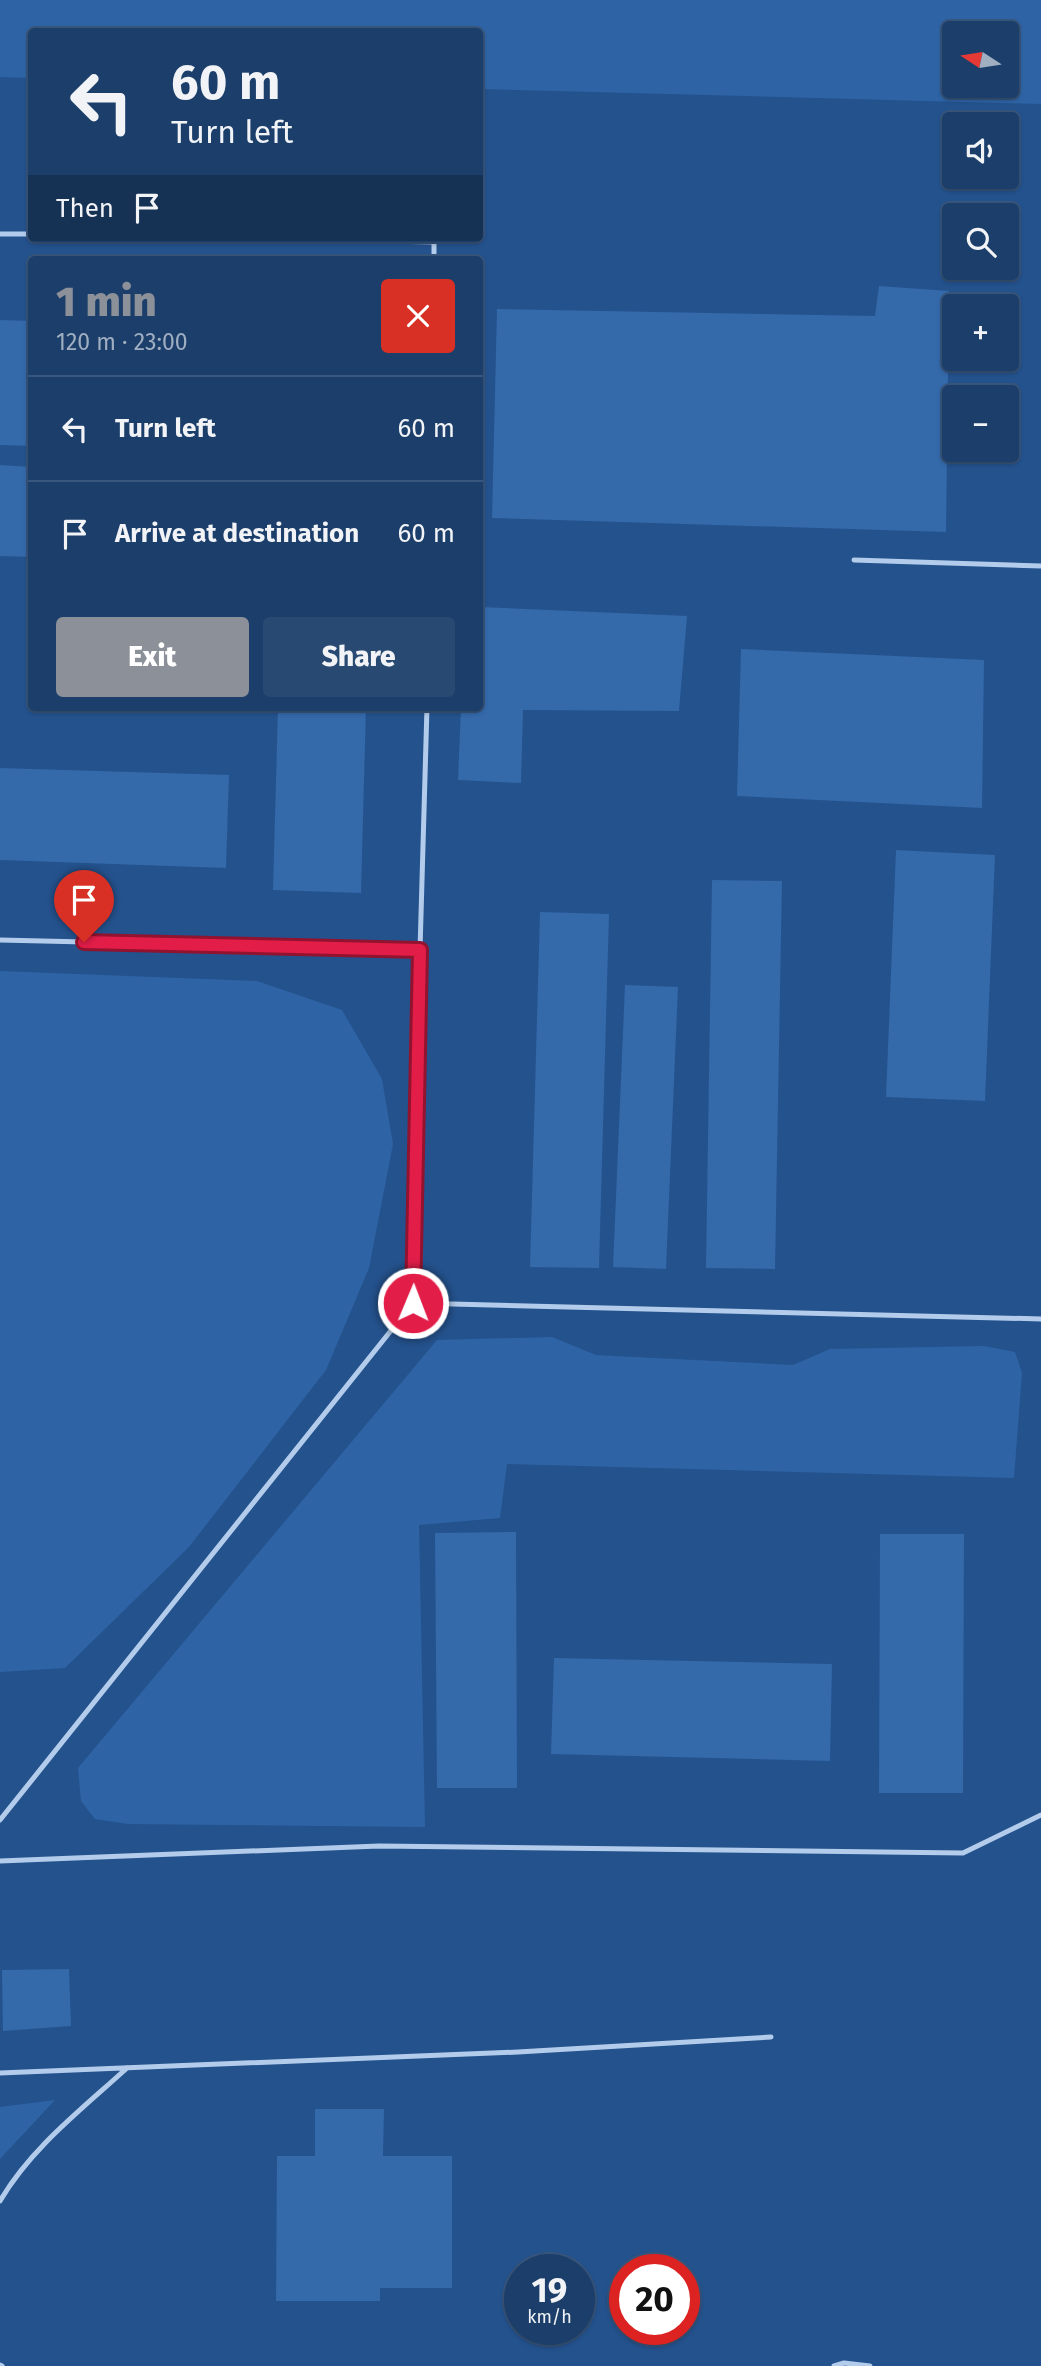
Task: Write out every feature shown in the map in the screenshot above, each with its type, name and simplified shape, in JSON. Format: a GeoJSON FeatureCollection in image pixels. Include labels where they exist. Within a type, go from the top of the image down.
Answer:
{"type":"FeatureCollection","features":[{"type":"Feature","properties":{"kind":"lane"},"geometry":{"type":"LineString","coordinates":[[0,234],[28,234]]}},
{"type":"Feature","properties":{"kind":"lane"},"geometry":{"type":"LineString","coordinates":[[854,560],[1041,566]]}},
{"type":"Feature","properties":{"kind":"lane"},"geometry":{"type":"LineString","coordinates":[[0,1820],[413,1303],[427,711]]}},
{"type":"Feature","properties":{"kind":"lane"},"geometry":{"type":"LineString","coordinates":[[0,940],[420,950]]}},
{"type":"Feature","properties":{"kind":"lane"},"geometry":{"type":"LineString","coordinates":[[413,1303],[1041,1320]]}},
{"type":"Feature","properties":{"kind":"lane"},"geometry":{"type":"LineString","coordinates":[[0,1861],[379,1846],[963,1853],[1041,1815]]}},
{"type":"Feature","properties":{"kind":"lane"},"geometry":{"type":"LineString","coordinates":[[0,2073],[504,2053],[771,2038]]}},
{"type":"Feature","properties":{"kind":"lane"},"geometry":{"type":"LineString","coordinates":[[0,2201],[12,2182],[55,2133],[127,2068]]}},
{"type":"Feature","properties":{"kind":"lane"},"geometry":{"type":"LineString","coordinates":[[834,2366],[844,2363],[870,2366]]}},
{"type":"Feature","properties":{"kind":"shaded area"},"geometry":{"type":"Polygon","coordinates":[[[0,0],[1041,0],[1041,104],[483,89],[483,28],[28,28],[28,78],[0,77],[0,0]]]}},
{"type":"Feature","properties":{"kind":"shaded area"},"geometry":{"type":"Polygon","coordinates":[[[0,971],[257,981],[342,1010],[382,1079],[393,1144],[369,1268],[326,1370],[189,1547],[65,1668],[0,1672],[0,971]]]}},
{"type":"Feature","properties":{"kind":"shaded area"},"geometry":{"type":"Polygon","coordinates":[[[552,1337],[596,1355],[793,1365],[830,1349],[984,1346],[1015,1352],[1022,1373],[1014,1478],[507,1464],[500,1518],[419,1525],[425,1827],[128,1824],[95,1819],[81,1801],[78,1768],[437,1340],[552,1337]]]}},
{"type":"Feature","properties":{"kind":"shaded area"},"geometry":{"type":"Polygon","coordinates":[[[55,2100],[0,2159],[0,2107],[55,2100]]]}},
{"type":"Feature","properties":{"kind":"building"},"geometry":{"type":"Polygon","coordinates":[[[879,286],[949,291],[949,294],[942,294],[942,371],[948,371],[948,385],[942,385],[942,462],[947,462],[946,532],[492,518],[497,309],[875,316],[879,286]]]}},
{"type":"Feature","properties":{"kind":"building"},"geometry":{"type":"Polygon","coordinates":[[[0,320],[28,321],[28,446],[0,445],[0,320]]]}},
{"type":"Feature","properties":{"kind":"building"},"geometry":{"type":"Polygon","coordinates":[[[0,465],[28,467],[28,557],[0,556],[0,465]]]}},
{"type":"Feature","properties":{"kind":"building"},"geometry":{"type":"Polygon","coordinates":[[[483,607],[687,616],[679,711],[523,710],[521,783],[458,780],[461,711],[483,711],[483,607]]]}},
{"type":"Feature","properties":{"kind":"building"},"geometry":{"type":"Polygon","coordinates":[[[741,649],[984,660],[982,808],[737,796],[741,649]]]}},
{"type":"Feature","properties":{"kind":"building"},"geometry":{"type":"Polygon","coordinates":[[[278,711],[366,711],[361,893],[273,890],[278,711]]]}},
{"type":"Feature","properties":{"kind":"building"},"geometry":{"type":"Polygon","coordinates":[[[0,768],[229,775],[226,868],[0,860],[0,768]]]}},
{"type":"Feature","properties":{"kind":"building"},"geometry":{"type":"Polygon","coordinates":[[[896,850],[995,855],[985,1101],[886,1097],[896,850]]]}},
{"type":"Feature","properties":{"kind":"building"},"geometry":{"type":"Polygon","coordinates":[[[712,880],[782,881],[775,1269],[706,1268],[712,880]]]}},
{"type":"Feature","properties":{"kind":"building"},"geometry":{"type":"Polygon","coordinates":[[[540,912],[609,914],[599,1268],[530,1267],[540,912]]]}},
{"type":"Feature","properties":{"kind":"building"},"geometry":{"type":"Polygon","coordinates":[[[625,985],[678,987],[666,1269],[613,1267],[625,985]]]}},
{"type":"Feature","properties":{"kind":"building"},"geometry":{"type":"Polygon","coordinates":[[[516,1532],[517,1788],[437,1788],[435,1533],[516,1532]]]}},
{"type":"Feature","properties":{"kind":"building"},"geometry":{"type":"Polygon","coordinates":[[[880,1534],[964,1534],[963,1793],[879,1793],[880,1534]]]}},
{"type":"Feature","properties":{"kind":"building"},"geometry":{"type":"Polygon","coordinates":[[[554,1658],[832,1664],[830,1761],[551,1754],[554,1658]]]}},
{"type":"Feature","properties":{"kind":"building"},"geometry":{"type":"Polygon","coordinates":[[[69,1969],[71,2026],[3,2031],[2,1970],[69,1969]]]}},
{"type":"Feature","properties":{"kind":"building"},"geometry":{"type":"Polygon","coordinates":[[[315,2109],[384,2109],[383,2156],[452,2156],[452,2288],[380,2288],[380,2301],[276,2301],[277,2156],[315,2156],[315,2109]]]}},
{"type":"Feature","properties":{"kind":"route"},"geometry":{"type":"LineString","coordinates":[[84,942],[420,950],[413,1303]]}}]}
